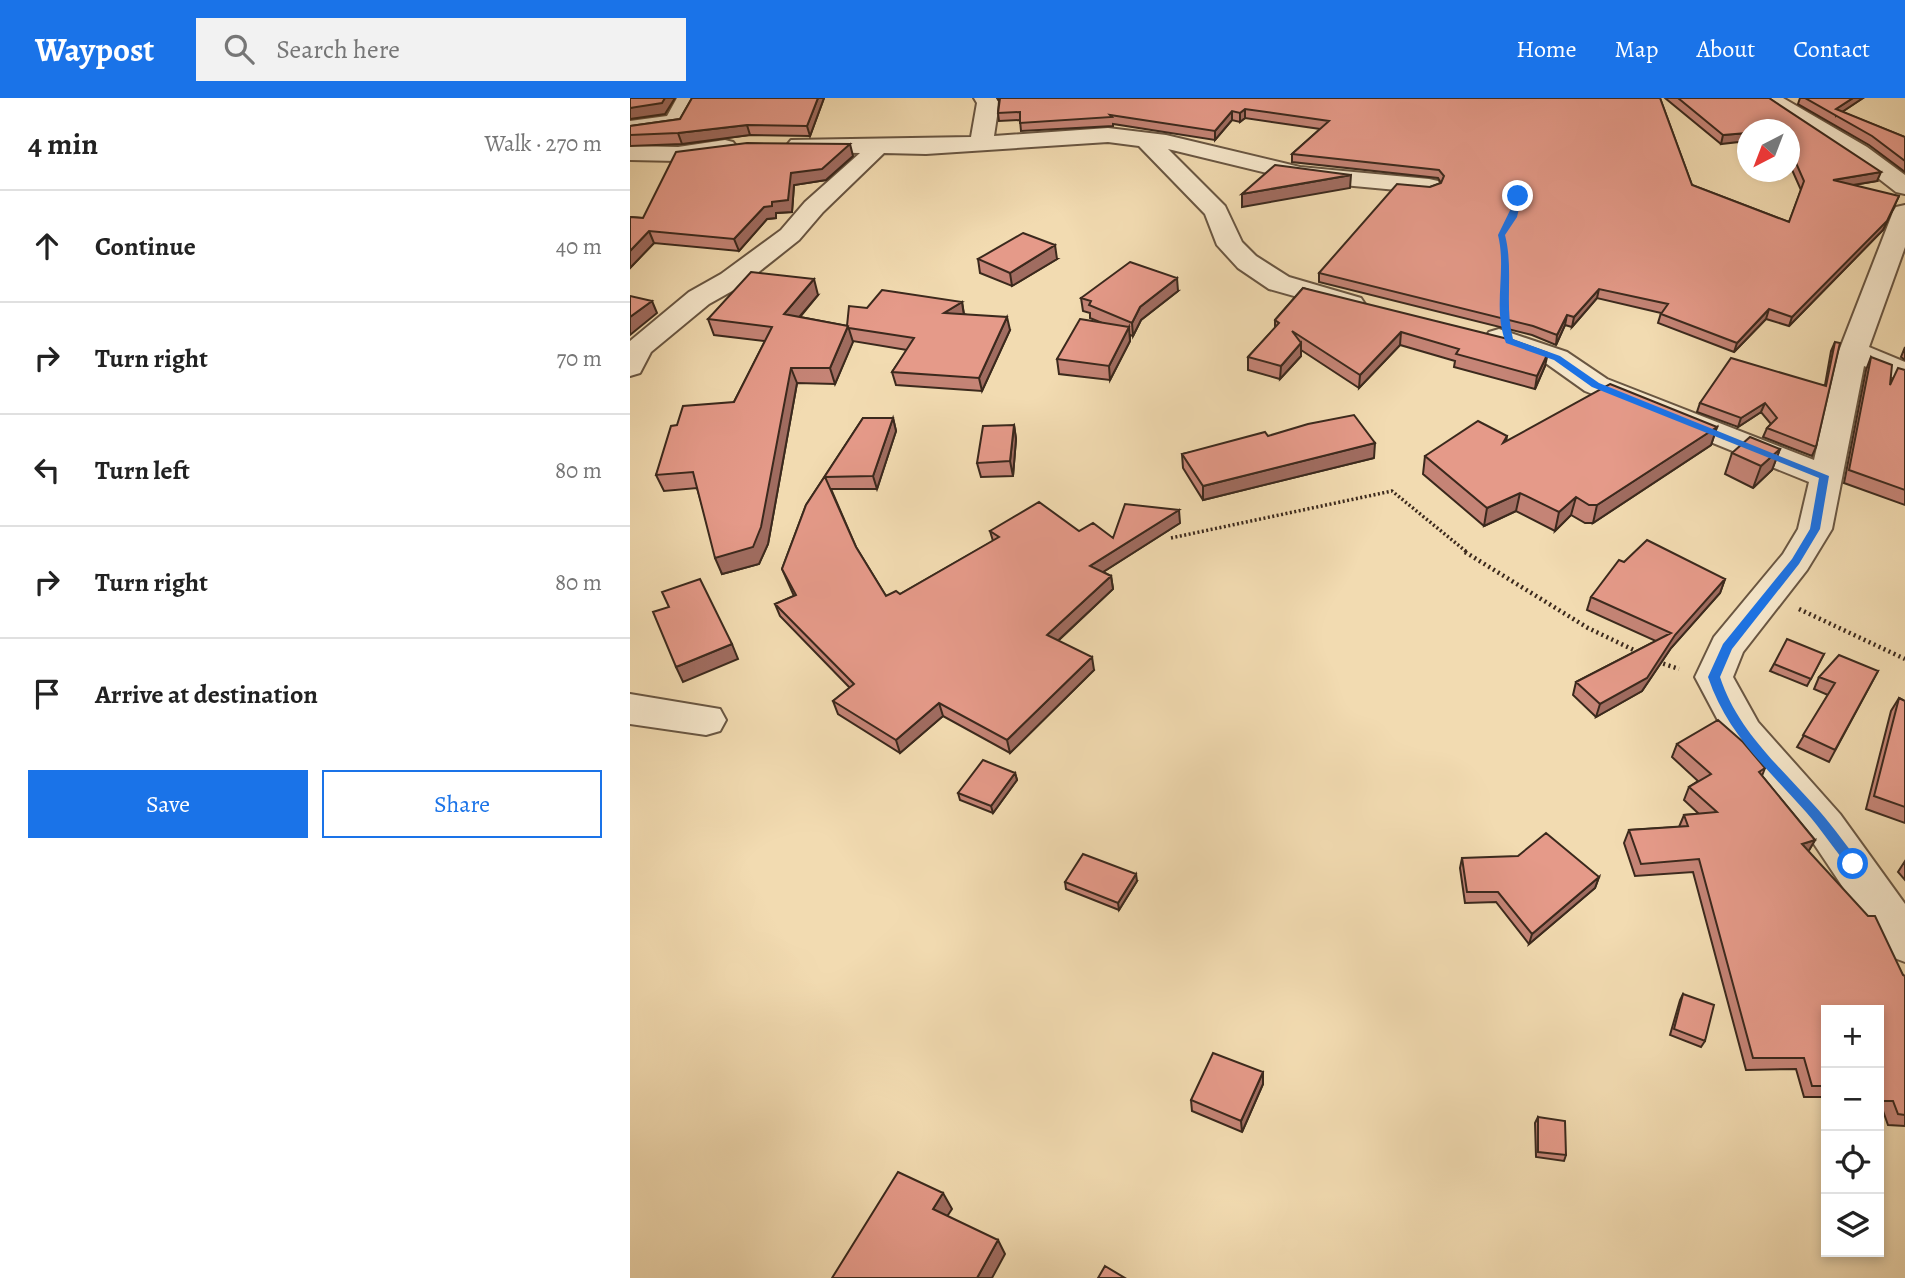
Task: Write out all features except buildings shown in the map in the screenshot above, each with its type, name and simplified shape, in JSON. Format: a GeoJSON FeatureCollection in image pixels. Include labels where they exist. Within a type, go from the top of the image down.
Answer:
{"type":"FeatureCollection","features":[{"type":"Feature","properties":{"kind":"street"},"geometry":{"type":"LineString","coordinates":[[630,128],[675,122],[688,98]]}},
{"type":"Feature","properties":{"kind":"street"},"geometry":{"type":"LineString","coordinates":[[981,144],[988,103],[985,98]]}},
{"type":"Feature","properties":{"kind":"street"},"geometry":{"type":"LineString","coordinates":[[1767,98],[1859,152],[1904,207],[1890,290],[1853,351],[1824,476],[1815,529],[1795,562],[1727,647],[1714,677],[1724,706],[1762,758],[1811,809],[1853,864],[1905,943]]}},
{"type":"Feature","properties":{"kind":"street"},"geometry":{"type":"LineString","coordinates":[[776,145],[981,144],[1108,135],[1146,140],[1300,174],[1429,186]]}},
{"type":"Feature","properties":{"kind":"street"},"geometry":{"type":"LineString","coordinates":[[1146,140],[1216,211],[1230,245],[1247,262],[1279,283],[1375,310]]}},
{"type":"Feature","properties":{"kind":"street"},"geometry":{"type":"LineString","coordinates":[[630,153],[678,154],[750,145]]}},
{"type":"Feature","properties":{"kind":"street"},"geometry":{"type":"LineString","coordinates":[[630,367],[639,348],[699,298],[731,280],[790,235],[814,207],[866,161],[878,146]]}},
{"type":"Feature","properties":{"kind":"street"},"geometry":{"type":"LineString","coordinates":[[1474,332],[1521,344],[1557,358],[1595,385],[1824,476]]}},
{"type":"Feature","properties":{"kind":"street"},"geometry":{"type":"LineString","coordinates":[[1853,351],[1905,373]]}},
{"type":"Feature","properties":{"kind":"street"},"geometry":{"type":"LineString","coordinates":[[630,709],[706,720]]}},
{"type":"Feature","properties":{"kind":"path"},"geometry":{"type":"LineString","coordinates":[[1171,537],[1392,491],[1456,546],[1588,628],[1644,655]]}},
{"type":"Feature","properties":{"kind":"path"},"geometry":{"type":"LineString","coordinates":[[1794,606],[1905,659]]}},
{"type":"Feature","properties":{"kind":"path"},"geometry":{"type":"LineString","coordinates":[[1655,660],[1714,677]]}},
{"type":"Feature","properties":{"kind":"route"},"geometry":{"type":"LineString","coordinates":[[1518,196],[1513,217],[1502,235],[1507,254],[1503,318],[1509,341],[1557,358],[1595,385],[1824,476],[1815,529],[1795,562],[1727,647],[1714,677],[1724,706],[1762,758],[1811,809],[1853,864]]}}]}
